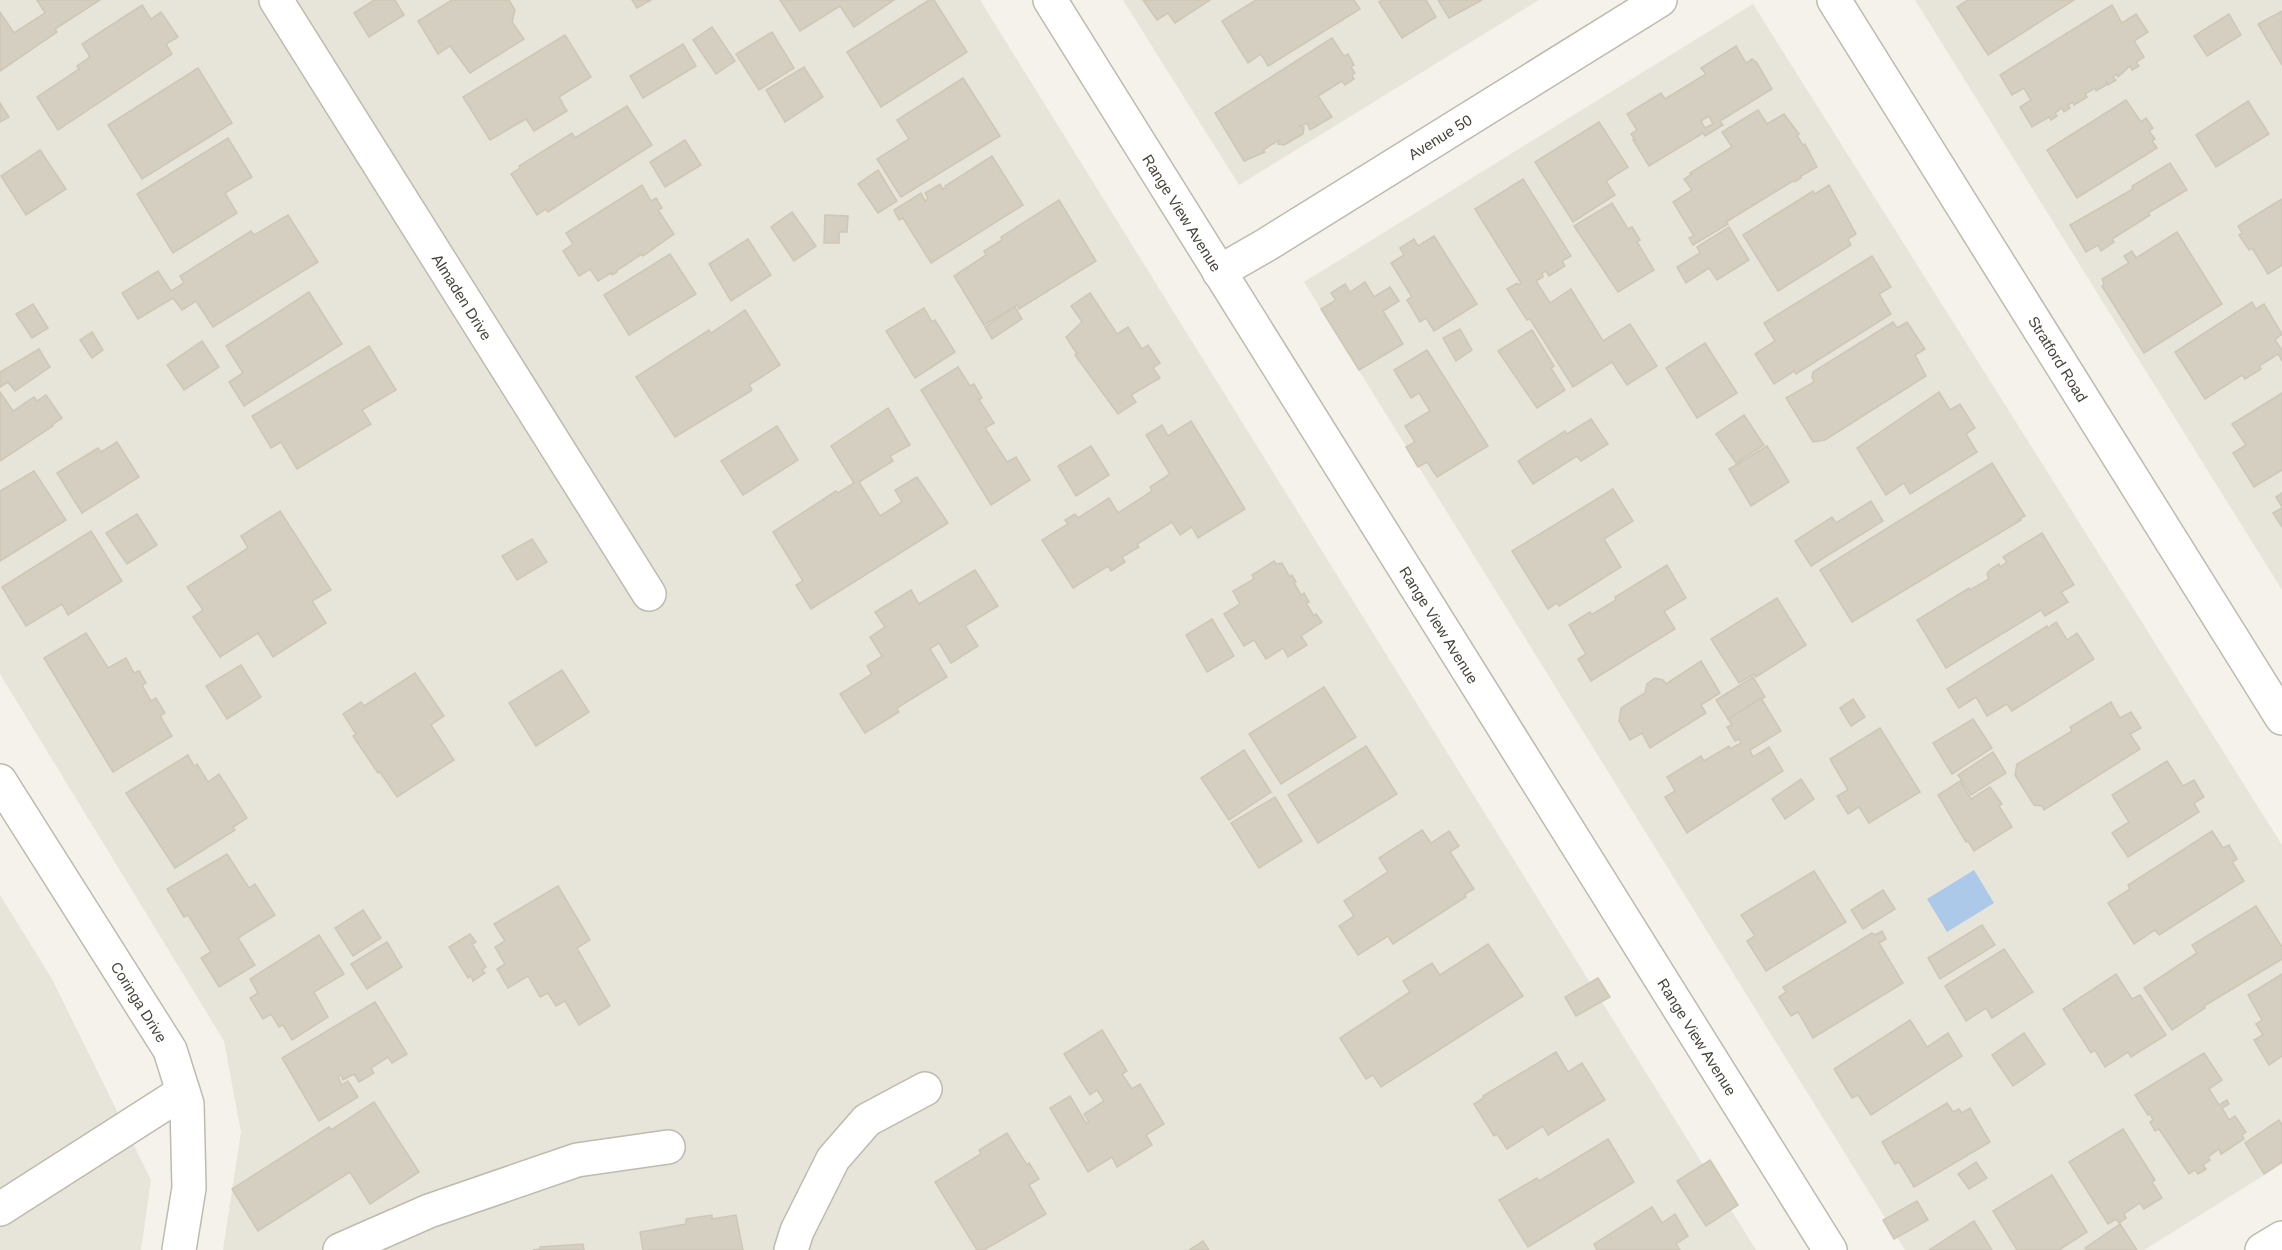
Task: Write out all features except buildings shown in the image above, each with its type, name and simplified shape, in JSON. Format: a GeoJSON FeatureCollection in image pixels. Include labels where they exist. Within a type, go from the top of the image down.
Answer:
{"type":"FeatureCollection","features":[{"type":"Feature","properties":{"kind":"street","name":"Almaden Drive"},"geometry":{"type":"LineString","coordinates":[[276,0],[649,594]]}},
{"type":"Feature","properties":{"kind":"street","name":"Range View Avenue"},"geometry":{"type":"LineString","coordinates":[[1050,0],[1830,1250]]}},
{"type":"Feature","properties":{"kind":"street","name":"Avenue 50"},"geometry":{"type":"LineString","coordinates":[[1218,272],[1266,246],[1660,0]]}},
{"type":"Feature","properties":{"kind":"street","name":"Stratford Road"},"geometry":{"type":"LineString","coordinates":[[1834,0],[2282,718]]}},
{"type":"Feature","properties":{"kind":"street","name":"Coringa Drive"},"geometry":{"type":"LineString","coordinates":[[0,781],[170,1050],[187,1104],[189,1188],[180,1250]]}},
{"type":"Feature","properties":{"kind":"street"},"geometry":{"type":"LineString","coordinates":[[791,1250],[797,1231],[833,1159],[867,1119],[925,1089]]}},
{"type":"Feature","properties":{"kind":"street"},"geometry":{"type":"LineString","coordinates":[[0,1209],[183,1092]]}},
{"type":"Feature","properties":{"kind":"street"},"geometry":{"type":"LineString","coordinates":[[340,1250],[429,1211],[577,1160],[668,1147]]}},
{"type":"Feature","properties":{"kind":"street"},"geometry":{"type":"LineString","coordinates":[[2262,1250],[2282,1238]]}},
{"type":"Feature","properties":{"kind":"shaded area"},"geometry":{"type":"Polygon","coordinates":[[[0,0],[980,0],[1756,1250],[223,1250],[241,1132],[224,1041],[0,674],[0,0]]]}},
{"type":"Feature","properties":{"kind":"shaded area"},"geometry":{"type":"Polygon","coordinates":[[[1123,0],[1539,0],[1239,185],[1123,0]]]}},
{"type":"Feature","properties":{"kind":"shaded area"},"geometry":{"type":"Polygon","coordinates":[[[1915,0],[2282,0],[2282,590],[1915,0]]]}},
{"type":"Feature","properties":{"kind":"shaded area"},"geometry":{"type":"Polygon","coordinates":[[[1753,4],[2282,845],[2282,1164],[2144,1250],[1905,1250],[1304,282],[1753,4]]]}},
{"type":"Feature","properties":{"kind":"shaded area"},"geometry":{"type":"Polygon","coordinates":[[[0,895],[52,979],[151,1180],[141,1250],[0,1250],[0,895]]]}},
{"type":"Feature","properties":{"kind":"water"},"geometry":{"type":"Polygon","coordinates":[[[1974,870],[1994,903],[1947,932],[1927,899],[1974,870]]]}}]}
